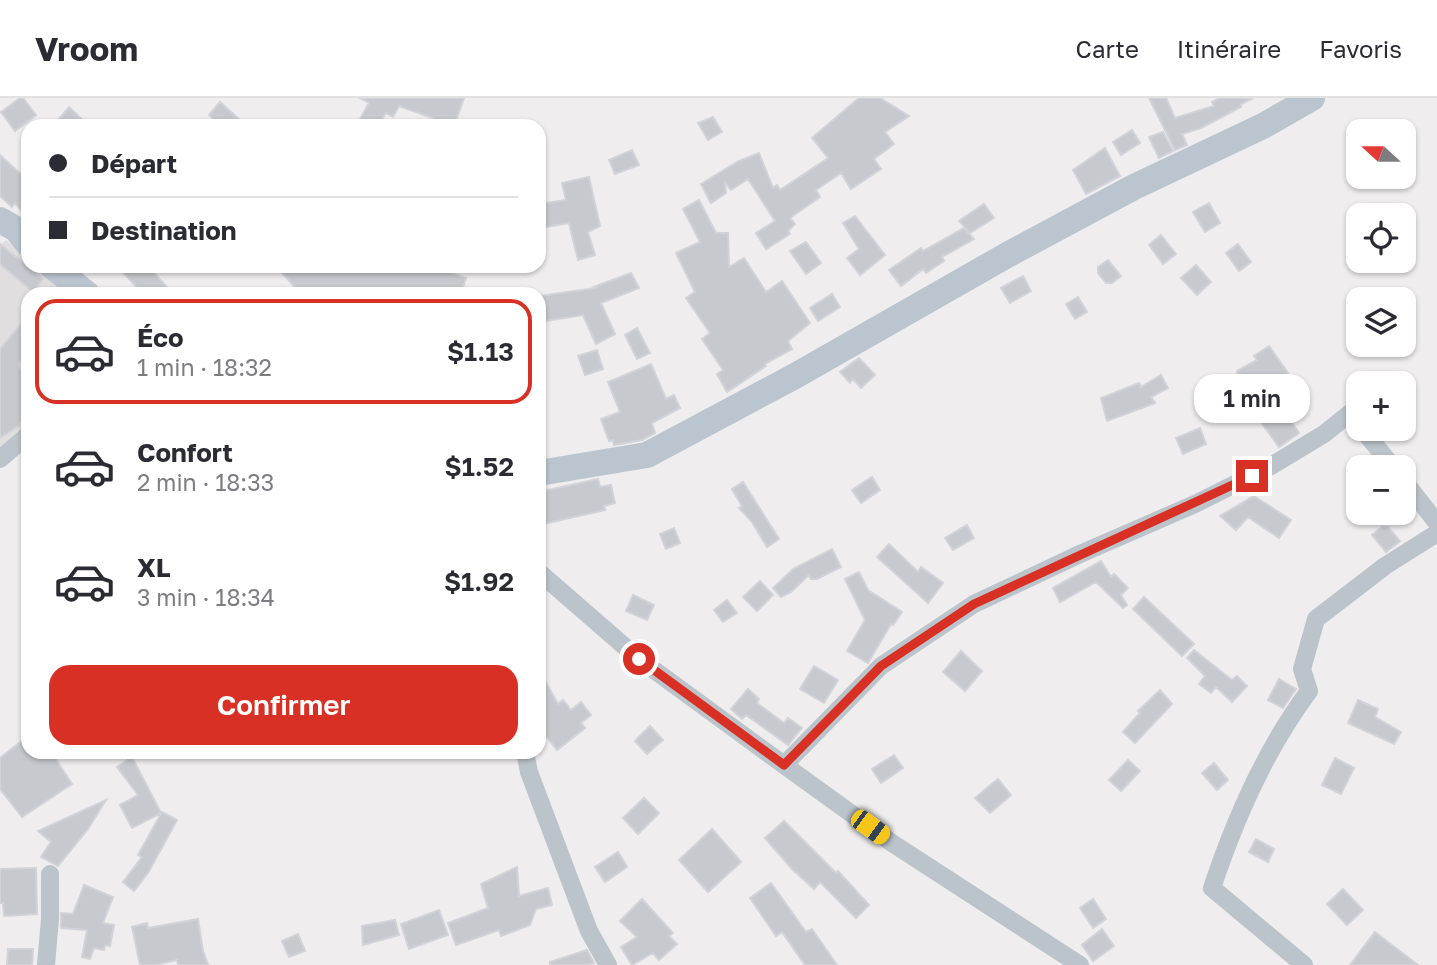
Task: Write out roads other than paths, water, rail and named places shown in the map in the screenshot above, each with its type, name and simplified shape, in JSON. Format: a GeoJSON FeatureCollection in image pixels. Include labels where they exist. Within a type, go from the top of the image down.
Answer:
{"type":"FeatureCollection","features":[{"type":"Feature","properties":{"kind":"street"},"geometry":{"type":"LineString","coordinates":[[546,472],[647,455],[795,376],[1009,254],[1134,187],[1263,126],[1312,98]]}},
{"type":"Feature","properties":{"kind":"street"},"geometry":{"type":"LineString","coordinates":[[0,220],[16,229],[21,235]]}},
{"type":"Feature","properties":{"kind":"street"},"geometry":{"type":"LineString","coordinates":[[61,273],[78,287]]}},
{"type":"Feature","properties":{"kind":"street"},"geometry":{"type":"LineString","coordinates":[[784,765],[881,666],[974,604],[1271,467],[1346,417]]}},
{"type":"Feature","properties":{"kind":"street"},"geometry":{"type":"LineString","coordinates":[[0,459],[21,441]]}},
{"type":"Feature","properties":{"kind":"street"},"geometry":{"type":"LineString","coordinates":[[1372,441],[1383,455]]}},
{"type":"Feature","properties":{"kind":"street"},"geometry":{"type":"LineString","coordinates":[[1416,496],[1437,523]]}},
{"type":"Feature","properties":{"kind":"street"},"geometry":{"type":"LineString","coordinates":[[1304,965],[1212,888],[1227,844],[1258,775],[1290,715],[1308,691],[1302,669],[1316,619],[1385,566],[1437,533]]}},
{"type":"Feature","properties":{"kind":"street"},"geometry":{"type":"LineString","coordinates":[[546,578],[639,659],[784,765],[892,843],[1080,965]]}},
{"type":"Feature","properties":{"kind":"street"},"geometry":{"type":"LineString","coordinates":[[526,759],[589,931],[608,965]]}},
{"type":"Feature","properties":{"kind":"street"},"geometry":{"type":"LineString","coordinates":[[46,965],[50,874]]}}]}
